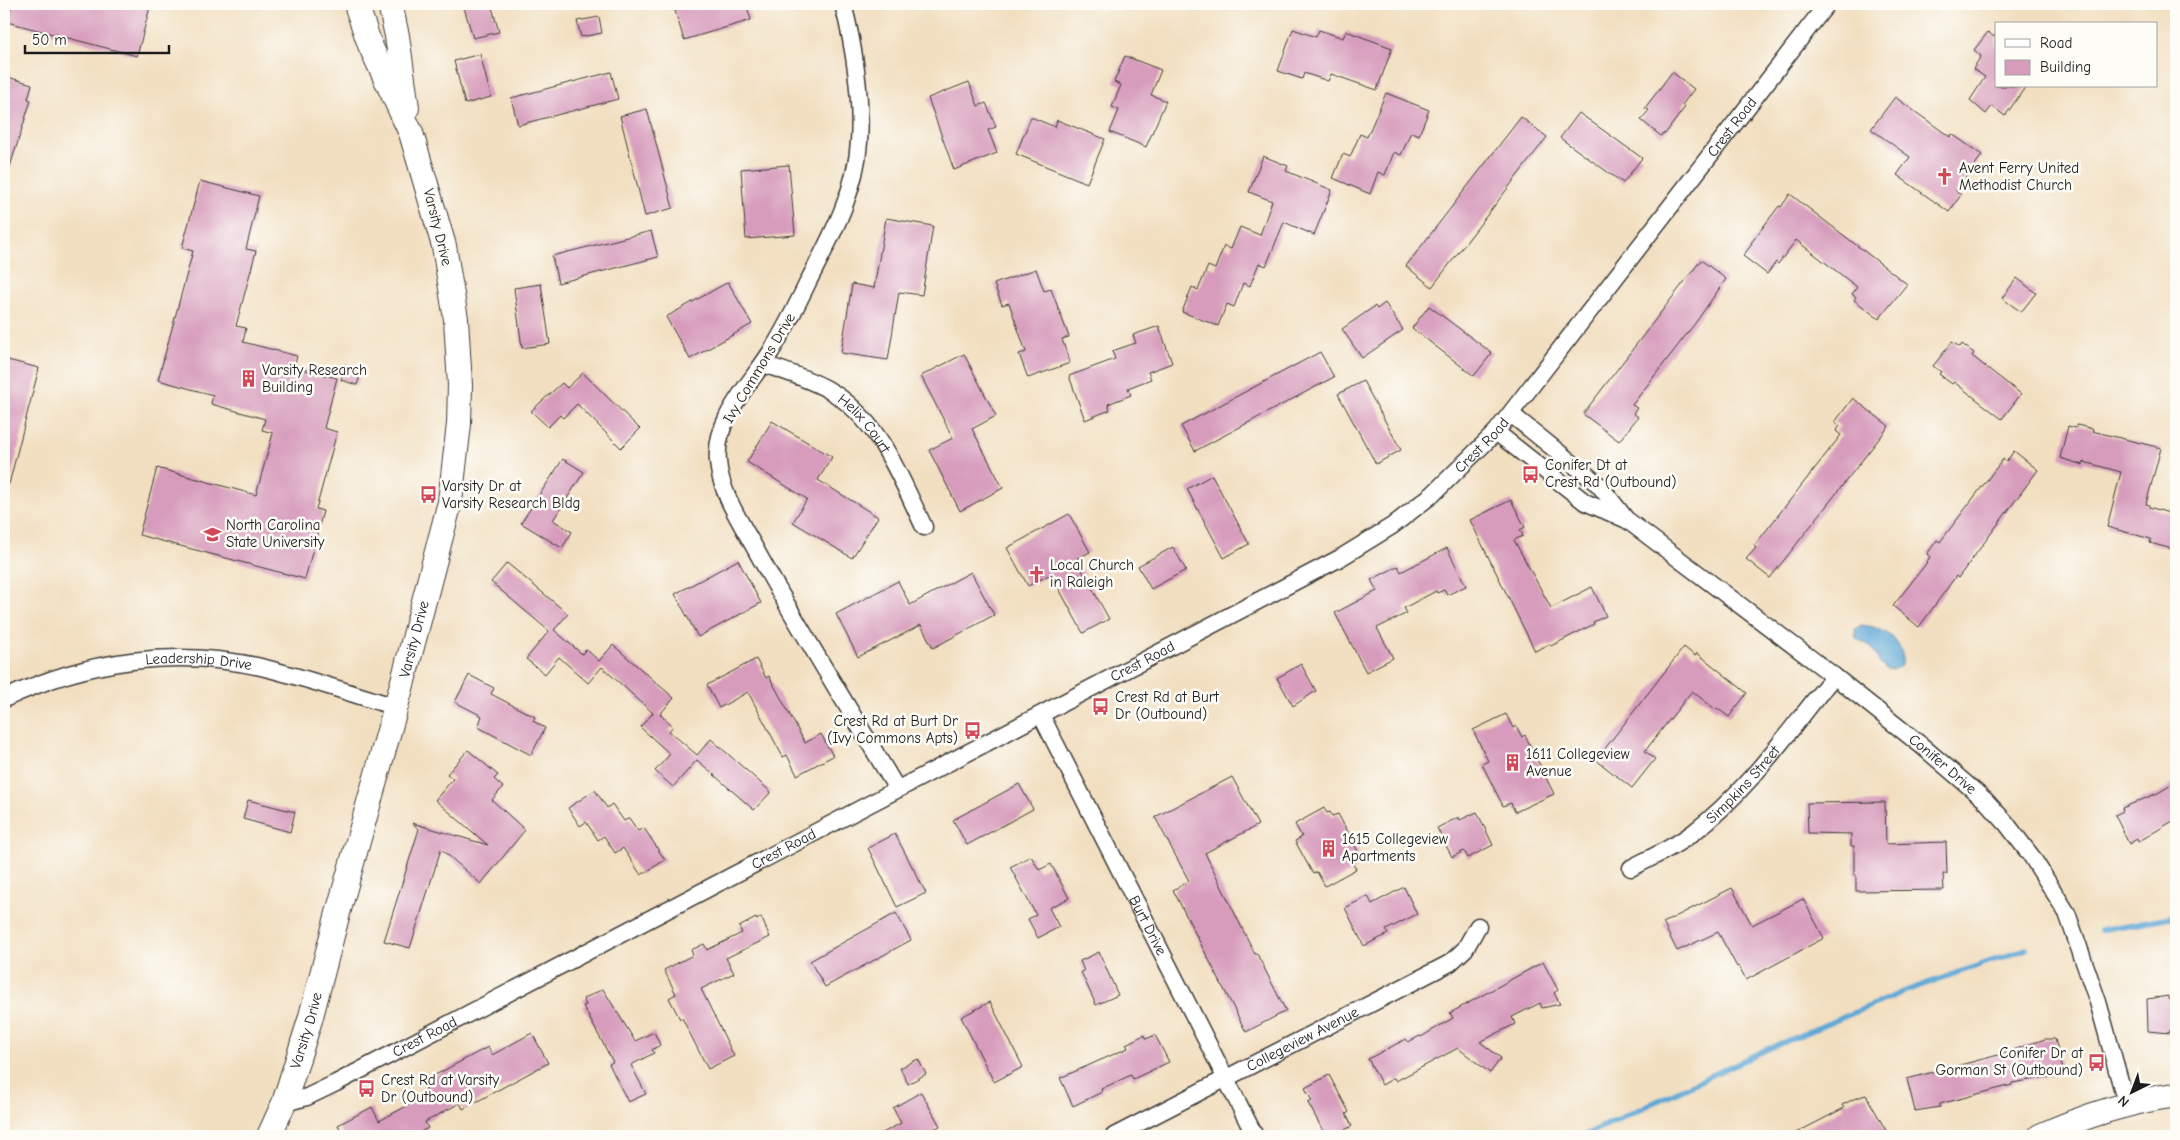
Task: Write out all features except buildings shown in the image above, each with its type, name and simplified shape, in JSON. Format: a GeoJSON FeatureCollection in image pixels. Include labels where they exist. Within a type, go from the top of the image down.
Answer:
{"type":"FeatureCollection","features":[{"type":"Feature","properties":{"kind":"street","name":"Varsity Drive"},"geometry":{"type":"LineString","coordinates":[[269,1136],[284,1103],[310,1020],[396,706],[450,502],[458,433],[460,385],[456,319],[448,265],[430,195],[411,133],[370,45],[356,4]]}},
{"type":"Feature","properties":{"kind":"street","name":"Varsity Drive"},"geometry":{"type":"LineString","coordinates":[[390,4],[397,36],[411,133]]}},
{"type":"Feature","properties":{"kind":"street","name":"Ivy Commons Drive"},"geometry":{"type":"LineString","coordinates":[[842,4],[849,31],[859,106],[859,142],[856,166],[836,227],[794,310],[763,364],[749,381],[725,421],[718,447],[720,476],[739,519],[770,576],[896,789]]}},
{"type":"Feature","properties":{"kind":"street","name":"Crest Road"},"geometry":{"type":"LineString","coordinates":[[284,1103],[308,1097],[336,1083],[1340,558],[1392,526],[1433,494],[1496,432],[1828,4]]}},
{"type":"Feature","properties":{"kind":"street","name":"Helix Court"},"geometry":{"type":"LineString","coordinates":[[763,364],[792,373],[827,389],[848,404],[867,422],[884,446],[924,528]]}},
{"type":"Feature","properties":{"kind":"street","name":"Conifer Drive"},"geometry":{"type":"LineString","coordinates":[[1511,414],[1599,485],[1626,520]]}},
{"type":"Feature","properties":{"kind":"street","name":"Conifer Drive"},"geometry":{"type":"LineString","coordinates":[[1496,432],[1585,502],[1626,520],[1834,676],[1963,779],[2006,823],[2032,857],[2067,913],[2098,1002],[2127,1106]]}},
{"type":"Feature","properties":{"kind":"street","name":"Leadership Drive"},"geometry":{"type":"LineString","coordinates":[[4,699],[36,684],[82,669],[118,662],[179,657],[221,660],[266,668],[396,706]]}},
{"type":"Feature","properties":{"kind":"street","name":"Simpkins Street"},"geometry":{"type":"LineString","coordinates":[[1631,868],[1674,845],[1717,812],[1744,784],[1834,676]]}},
{"type":"Feature","properties":{"kind":"street","name":"Burt Drive"},"geometry":{"type":"LineString","coordinates":[[1041,715],[1254,1136]]}},
{"type":"Feature","properties":{"kind":"street","name":"Collegeview Avenue"},"geometry":{"type":"LineString","coordinates":[[1114,1136],[1450,963],[1464,949],[1478,926]]}},
{"type":"Feature","properties":{"kind":"street"},"geometry":{"type":"LineString","coordinates":[[2040,1136],[2127,1106],[2176,1095]]}},
{"type":"Feature","properties":{"kind":"water"},"geometry":{"type":"Polygon","coordinates":[[[1861,625],[1877,628],[1889,635],[1897,643],[1902,652],[1900,667],[1894,670],[1885,668],[1880,664],[1874,651],[1856,638],[1855,629],[1861,625]]]}},
{"type":"Feature","properties":{"kind":"waterway"},"geometry":{"type":"LineString","coordinates":[[2100,930],[2176,916]]}},
{"type":"Feature","properties":{"kind":"waterway"},"geometry":{"type":"LineString","coordinates":[[1583,1136],[1763,1051],[1908,990],[2026,949]]}},
{"type":"Feature","properties":{"kind":"place","name":"Avent Ferry United Methodist Church"},"geometry":{"type":"Point","coordinates":[1945,177]}},
{"type":"Feature","properties":{"kind":"place","name":"Varsity Research Building"},"geometry":{"type":"Point","coordinates":[248,379]}},
{"type":"Feature","properties":{"kind":"place","name":"Conifer Dt at Crest Rd (Outbound)"},"geometry":{"type":"Point","coordinates":[1531,474]}},
{"type":"Feature","properties":{"kind":"place","name":"Varsity Dr at Varsity Research Bldg"},"geometry":{"type":"Point","coordinates":[428,495]}},
{"type":"Feature","properties":{"kind":"place","name":"North Carolina State University"},"geometry":{"type":"Point","coordinates":[212,534]}},
{"type":"Feature","properties":{"kind":"place","name":"Local Church in Raleigh"},"geometry":{"type":"Point","coordinates":[1036,574]}},
{"type":"Feature","properties":{"kind":"place","name":"Crest Rd at Burt Dr (Outbound)"},"geometry":{"type":"Point","coordinates":[1101,706]}},
{"type":"Feature","properties":{"kind":"place","name":"Crest Rd at Burt Dr (Ivy Commons Apts)"},"geometry":{"type":"Point","coordinates":[972,730]}},
{"type":"Feature","properties":{"kind":"place","name":"1611 Collegeview Avenue"},"geometry":{"type":"Point","coordinates":[1512,763]}},
{"type":"Feature","properties":{"kind":"place","name":"1615 Collegeview Apartments"},"geometry":{"type":"Point","coordinates":[1328,848]}},
{"type":"Feature","properties":{"kind":"place","name":"Conifer Dr at Gorman St (Outbound)"},"geometry":{"type":"Point","coordinates":[2097,1062]}},
{"type":"Feature","properties":{"kind":"place","name":"Crest Rd at Varsity Dr (Outbound)"},"geometry":{"type":"Point","coordinates":[367,1089]}}]}
